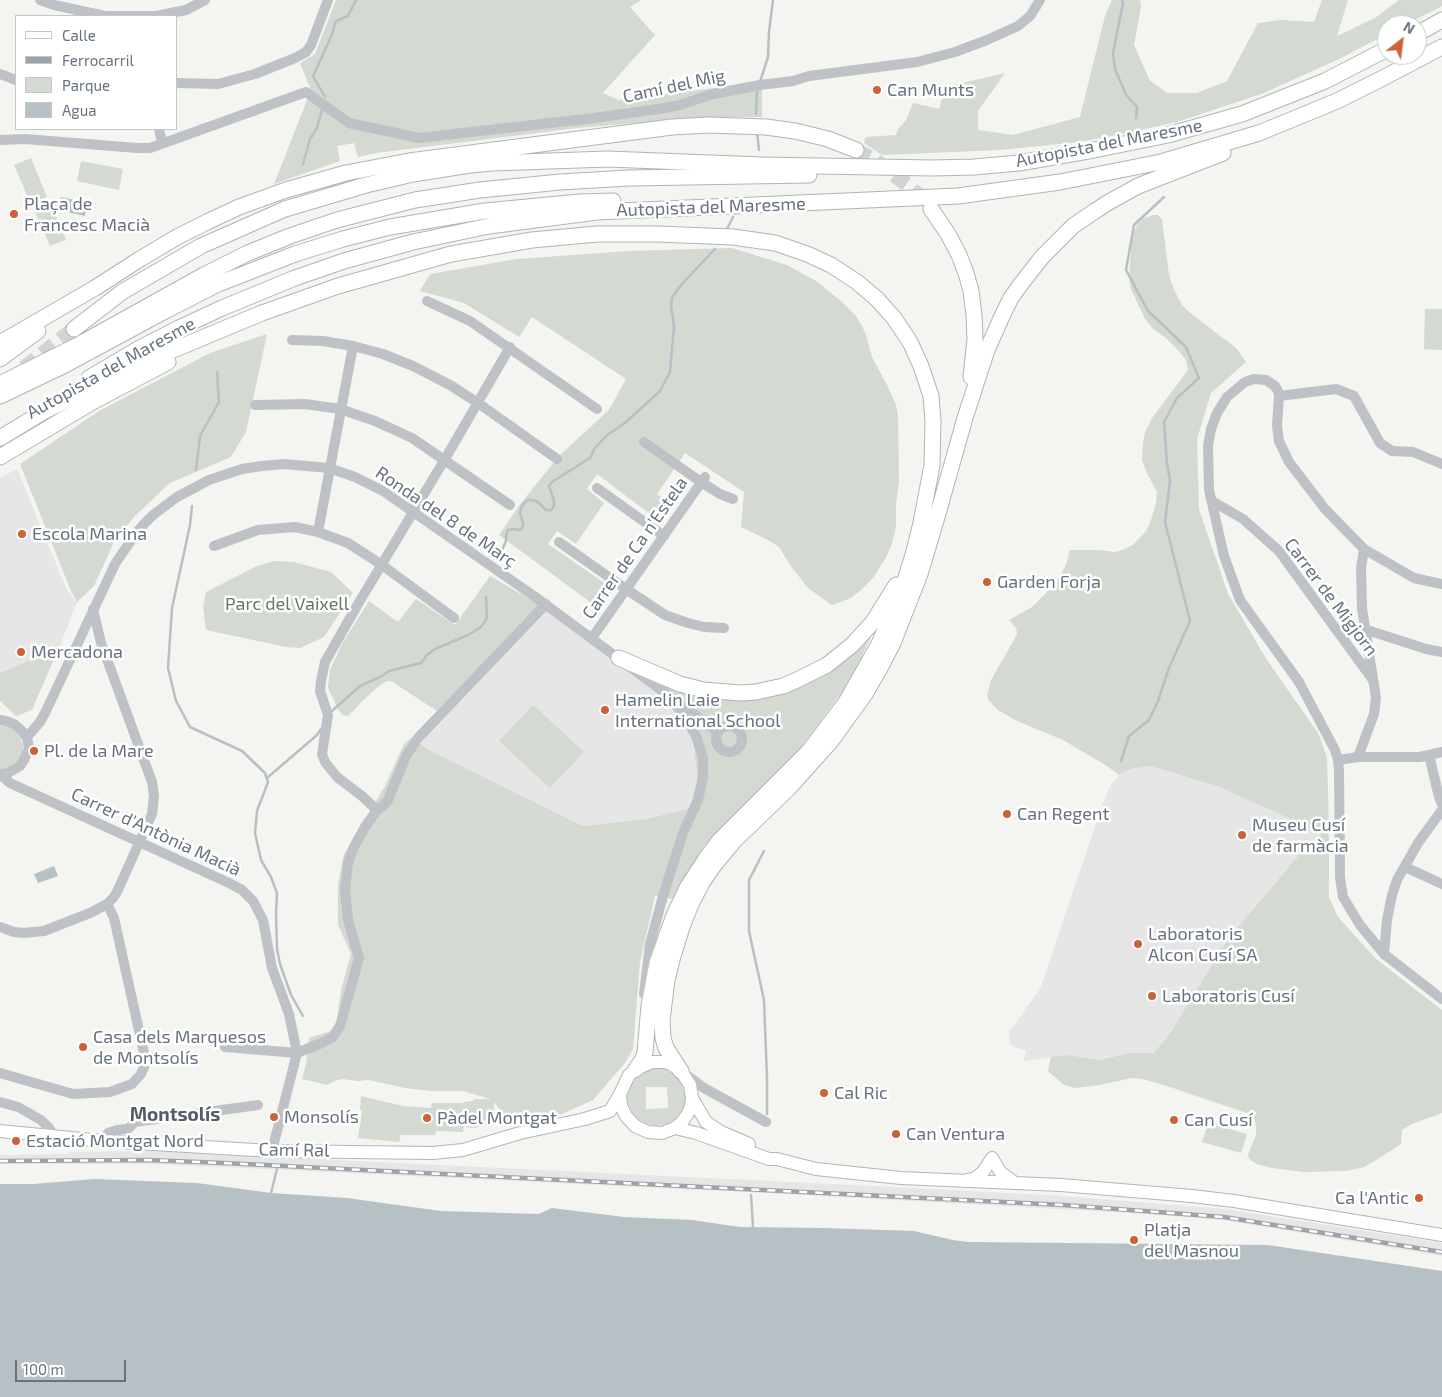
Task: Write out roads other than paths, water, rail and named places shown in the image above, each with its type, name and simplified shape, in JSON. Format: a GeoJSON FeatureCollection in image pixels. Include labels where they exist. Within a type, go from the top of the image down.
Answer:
{"type":"FeatureCollection","features":[{"type":"Feature","properties":{"kind":"highway"},"geometry":{"type":"LineString","coordinates":[[1427,28],[1442,20]]}},
{"type":"Feature","properties":{"kind":"highway","name":"Autopista del Maresme"},"geometry":{"type":"LineString","coordinates":[[0,431],[138,349],[188,324],[295,278],[344,261],[413,242],[488,226],[597,212],[958,196],[1060,182],[1162,162],[1259,133],[1337,100],[1404,68],[1442,47]]}},
{"type":"Feature","properties":{"kind":"highway","name":"Autopista del Maresme"},"geometry":{"type":"LineString","coordinates":[[74,329],[122,292],[201,246],[285,209],[366,185],[412,174],[492,163],[608,159],[932,168],[974,167],[1019,162],[1094,150],[1168,135],[1242,114],[1325,82],[1377,54]]}},
{"type":"Feature","properties":{"kind":"highway"},"geometry":{"type":"LineString","coordinates":[[0,343],[95,288],[177,237],[206,222],[239,207],[286,190],[324,178],[376,166],[672,127],[709,125],[766,127],[795,131],[828,139],[856,150]]}},
{"type":"Feature","properties":{"kind":"highway"},"geometry":{"type":"LineString","coordinates":[[681,1071],[666,1048],[663,1038],[662,1020],[667,980],[673,956],[691,904],[707,875],[735,840],[789,788],[832,741],[865,694],[876,674],[892,643],[920,574],[965,418],[987,350],[1003,314],[1020,284],[1042,257],[1073,226],[1109,202],[1138,186],[1235,149],[1259,133]]}},
{"type":"Feature","properties":{"kind":"highway"},"geometry":{"type":"LineString","coordinates":[[409,161],[492,163]]}},
{"type":"Feature","properties":{"kind":"highway"},"geometry":{"type":"LineString","coordinates":[[0,384],[78,345],[204,275],[248,253],[337,220],[415,200],[480,190],[560,182],[629,178],[818,175],[932,168]]}},
{"type":"Feature","properties":{"kind":"highway"},"geometry":{"type":"LineString","coordinates":[[0,396],[65,365],[218,284],[295,254],[390,227],[485,211],[580,202],[1005,189]]}},
{"type":"Feature","properties":{"kind":"highway"},"geometry":{"type":"LineString","coordinates":[[931,209],[948,234],[959,255],[971,291],[975,339],[965,418]]}},
{"type":"Feature","properties":{"kind":"highway"},"geometry":{"type":"LineString","coordinates":[[0,438],[43,412],[125,370],[262,313],[348,283],[451,254],[532,240],[597,234],[657,234],[733,237],[775,244],[812,256],[831,265],[877,299],[894,318],[910,342],[921,366],[931,396],[933,445],[929,485],[913,555],[901,593],[886,629],[861,678],[846,702],[808,751],[726,834],[696,873],[674,915],[666,935],[654,978],[649,1006],[645,1052],[636,1068]]}},
{"type":"Feature","properties":{"kind":"highway"},"geometry":{"type":"LineString","coordinates":[[0,359],[95,288]]}},
{"type":"Feature","properties":{"kind":"highway"},"geometry":{"type":"LineString","coordinates":[[0,457],[94,401],[152,370],[314,294]]}},
{"type":"Feature","properties":{"kind":"highway"},"geometry":{"type":"LineString","coordinates":[[619,658],[680,684],[703,690],[721,693],[741,693],[783,686],[827,665],[852,645],[873,622],[913,555]]}},
{"type":"Feature","properties":{"kind":"main road"},"geometry":{"type":"LineString","coordinates":[[585,1118],[610,1111],[629,1075],[636,1068],[647,1063],[659,1061],[671,1064],[681,1071],[706,1122],[720,1132],[772,1153],[777,1159]]}},
{"type":"Feature","properties":{"kind":"main road"},"geometry":{"type":"LineString","coordinates":[[620,1094],[621,1106],[626,1116],[636,1126],[648,1132],[662,1133],[675,1128],[687,1115],[691,1107],[691,1092]]}},
{"type":"Feature","properties":{"kind":"main road"},"geometry":{"type":"LineString","coordinates":[[585,1118],[626,1116]]}},
{"type":"Feature","properties":{"kind":"main road","name":"Camí Ral"},"geometry":{"type":"LineString","coordinates":[[0,1131],[102,1141],[272,1151],[440,1152],[463,1150],[520,1133],[585,1118]]}},
{"type":"Feature","properties":{"kind":"main road"},"geometry":{"type":"LineString","coordinates":[[675,1128],[696,1133],[769,1159],[777,1159],[816,1169],[964,1182],[1113,1189],[1234,1202],[1442,1235]]}},
{"type":"Feature","properties":{"kind":"main road"},"geometry":{"type":"LineString","coordinates":[[964,1182],[974,1179],[983,1172],[992,1158],[1001,1173],[1014,1183]]}},
{"type":"Feature","properties":{"kind":"street"},"geometry":{"type":"LineString","coordinates":[[40,0],[100,15]]}},
{"type":"Feature","properties":{"kind":"street"},"geometry":{"type":"LineString","coordinates":[[161,15],[186,10],[205,0]]}},
{"type":"Feature","properties":{"kind":"street"},"geometry":{"type":"LineString","coordinates":[[178,83],[218,84],[283,64],[306,52],[311,45],[328,0]]}},
{"type":"Feature","properties":{"kind":"street","name":"Camí del Mig"},"geometry":{"type":"LineString","coordinates":[[162,143],[306,92],[350,123],[419,138],[673,107],[713,94],[758,85],[794,81],[809,76],[917,62],[955,52],[1018,26],[1030,16],[1040,0]]}},
{"type":"Feature","properties":{"kind":"street"},"geometry":{"type":"LineString","coordinates":[[0,74],[15,80]]}},
{"type":"Feature","properties":{"kind":"street"},"geometry":{"type":"LineString","coordinates":[[0,140],[25,139],[150,148],[162,143],[159,130]]}},
{"type":"Feature","properties":{"kind":"street"},"geometry":{"type":"LineString","coordinates":[[427,301],[470,321],[597,409]]}},
{"type":"Feature","properties":{"kind":"street"},"geometry":{"type":"LineString","coordinates":[[292,340],[323,341],[353,346],[382,354],[413,366],[478,402],[557,459]]}},
{"type":"Feature","properties":{"kind":"street"},"geometry":{"type":"LineString","coordinates":[[318,532],[353,346]]}},
{"type":"Feature","properties":{"kind":"street"},"geometry":{"type":"LineString","coordinates":[[377,810],[337,776],[324,762],[322,748],[328,715],[320,691],[327,656],[510,348]]}},
{"type":"Feature","properties":{"kind":"street"},"geometry":{"type":"LineString","coordinates":[[1442,584],[1414,578],[1364,549],[1325,509],[1289,462],[1279,441],[1277,426],[1279,396],[1275,386],[1266,380],[1254,379],[1245,382],[1227,397],[1217,413],[1211,429],[1208,446],[1209,490],[1224,556],[1240,600],[1299,682],[1335,750],[1338,760],[1340,877],[1343,897],[1360,925],[1384,954],[1442,999]]}},
{"type":"Feature","properties":{"kind":"street"},"geometry":{"type":"LineString","coordinates":[[1279,396],[1336,389],[1354,396],[1380,444],[1392,451],[1413,452],[1442,464]]}},
{"type":"Feature","properties":{"kind":"street"},"geometry":{"type":"LineString","coordinates":[[255,405],[304,404],[340,409],[375,420],[404,434],[445,459],[510,505]]}},
{"type":"Feature","properties":{"kind":"street"},"geometry":{"type":"LineString","coordinates":[[644,442],[703,479],[720,494],[732,500]]}},
{"type":"Feature","properties":{"kind":"street","name":"Ronda del 8 de Març"},"geometry":{"type":"LineString","coordinates":[[27,738],[46,711],[110,573],[134,536],[154,516],[186,492],[209,480],[224,474],[262,466],[284,464],[329,468],[355,477],[383,491],[546,604],[652,685],[718,732]]}},
{"type":"Feature","properties":{"kind":"street","name":"Carrer de Ca n'Estela"},"geometry":{"type":"LineString","coordinates":[[592,638],[703,479]]}},
{"type":"Feature","properties":{"kind":"street"},"geometry":{"type":"LineString","coordinates":[[597,488],[664,536]]}},
{"type":"Feature","properties":{"kind":"street","name":"Carrer de Migjorn"},"geometry":{"type":"LineString","coordinates":[[1212,501],[1243,519],[1279,551],[1373,680]]}},
{"type":"Feature","properties":{"kind":"street"},"geometry":{"type":"LineString","coordinates":[[214,546],[258,530],[295,528],[318,532],[348,543],[382,565],[454,618]]}},
{"type":"Feature","properties":{"kind":"street"},"geometry":{"type":"LineString","coordinates":[[559,542],[665,615],[696,625],[724,628]]}},
{"type":"Feature","properties":{"kind":"street"},"geometry":{"type":"LineString","coordinates":[[1358,757],[1374,714],[1376,698],[1362,608],[1361,568],[1364,549]]}},
{"type":"Feature","properties":{"kind":"street"},"geometry":{"type":"LineString","coordinates":[[225,1047],[297,1053],[329,1040],[336,1032],[340,1026],[359,958],[348,920],[345,901],[345,881],[348,863],[354,846],[377,810],[388,800],[406,756],[418,738],[546,604]]}},
{"type":"Feature","properties":{"kind":"street"},"geometry":{"type":"LineString","coordinates":[[0,927],[23,933],[44,930],[90,913],[107,904],[117,892],[152,814],[154,796],[152,782],[101,643],[93,609]]}},
{"type":"Feature","properties":{"kind":"street"},"geometry":{"type":"LineString","coordinates":[[1364,630],[1442,652]]}},
{"type":"Feature","properties":{"kind":"street"},"geometry":{"type":"LineString","coordinates":[[647,1032],[643,1008],[650,944],[663,896],[684,833],[698,800],[703,758],[696,736],[683,714],[652,685]]}},
{"type":"Feature","properties":{"kind":"street"},"geometry":{"type":"LineString","coordinates":[[0,720],[14,724],[27,738],[29,748],[19,772],[23,782],[34,794]]}},
{"type":"Feature","properties":{"kind":"street"},"geometry":{"type":"LineString","coordinates":[[1338,760],[1358,757],[1420,757],[1442,752]]}},
{"type":"Feature","properties":{"kind":"street"},"geometry":{"type":"LineString","coordinates":[[1429,755],[1442,804]]}},
{"type":"Feature","properties":{"kind":"street"},"geometry":{"type":"LineString","coordinates":[[0,774],[8,774],[20,766]]}},
{"type":"Feature","properties":{"kind":"street","name":"Carrer d'Antònia Macià"},"geometry":{"type":"LineString","coordinates":[[0,774],[10,783],[242,890],[253,901],[263,920],[272,968],[289,1014],[297,1053]]}},
{"type":"Feature","properties":{"kind":"street"},"geometry":{"type":"LineString","coordinates":[[1384,954],[1387,920],[1396,880],[1418,843],[1442,810]]}},
{"type":"Feature","properties":{"kind":"street"},"geometry":{"type":"LineString","coordinates":[[1404,867],[1442,884]]}},
{"type":"Feature","properties":{"kind":"street"},"geometry":{"type":"LineString","coordinates":[[0,1073],[73,1094],[110,1092],[132,1084],[141,1074],[146,1062],[114,918],[107,904]]}},
{"type":"Feature","properties":{"kind":"street"},"geometry":{"type":"LineString","coordinates":[[272,1151],[297,1053]]}},
{"type":"Feature","properties":{"kind":"street"},"geometry":{"type":"LineString","coordinates":[[681,1071],[704,1088],[766,1122]]}},
{"type":"Feature","properties":{"kind":"street"},"geometry":{"type":"LineString","coordinates":[[691,1092],[704,1088]]}},
{"type":"Feature","properties":{"kind":"street"},"geometry":{"type":"LineString","coordinates":[[0,1102],[18,1107],[40,1120],[54,1137]]}},
{"type":"Feature","properties":{"kind":"street"},"geometry":{"type":"LineString","coordinates":[[102,1141],[108,1133],[128,1129],[135,1122],[258,1105]]}},
{"type":"Feature","properties":{"kind":"street"},"geometry":{"type":"LineString","coordinates":[[128,1129],[133,1133],[135,1143]]}},
{"type":"Feature","properties":{"kind":"water"},"geometry":{"type":"Polygon","coordinates":[[[61,197],[88,203],[85,216],[58,210],[61,197]]]}},
{"type":"Feature","properties":{"kind":"water"},"geometry":{"type":"Polygon","coordinates":[[[54,866],[58,876],[38,883],[34,874],[54,866]]]}},
{"type":"Feature","properties":{"kind":"water"},"geometry":{"type":"Polygon","coordinates":[[[95,1179],[197,1183],[271,1193],[347,1198],[441,1211],[539,1214],[552,1208],[624,1217],[692,1220],[740,1227],[914,1231],[968,1242],[1268,1245],[1442,1271],[1442,1397],[0,1397],[0,1184],[33,1184],[95,1179]]]}},
{"type":"Feature","properties":{"kind":"waterway"},"geometry":{"type":"LineString","coordinates":[[325,97],[313,76],[331,37],[336,21],[348,16],[356,0]]}},
{"type":"Feature","properties":{"kind":"waterway"},"geometry":{"type":"LineString","coordinates":[[760,82],[768,57],[773,0]]}},
{"type":"Feature","properties":{"kind":"waterway"},"geometry":{"type":"LineString","coordinates":[[1122,0],[1113,53],[1115,69],[1126,95],[1137,107],[1136,118]]}},
{"type":"Feature","properties":{"kind":"waterway"},"geometry":{"type":"LineString","coordinates":[[756,114],[757,89]]}},
{"type":"Feature","properties":{"kind":"waterway"},"geometry":{"type":"LineString","coordinates":[[303,164],[310,139],[317,128],[322,110]]}},
{"type":"Feature","properties":{"kind":"waterway"},"geometry":{"type":"LineString","coordinates":[[757,132],[759,150]]}},
{"type":"Feature","properties":{"kind":"waterway"},"geometry":{"type":"LineString","coordinates":[[1121,761],[1129,736],[1149,720],[1190,621],[1165,522],[1170,481],[1164,422],[1177,398],[1199,378],[1186,347],[1148,311],[1126,270],[1134,225],[1164,197]]}},
{"type":"Feature","properties":{"kind":"waterway"},"geometry":{"type":"LineString","coordinates":[[726,231],[733,217]]}},
{"type":"Feature","properties":{"kind":"waterway"},"geometry":{"type":"LineString","coordinates":[[502,550],[508,530],[519,530],[523,527],[520,513],[524,503],[528,500],[533,500],[546,510],[551,510],[554,506],[549,486],[552,482],[590,458],[595,448],[607,435],[625,423],[660,391],[670,372],[674,327],[671,307],[672,298],[681,285],[715,249]]}},
{"type":"Feature","properties":{"kind":"waterway"},"geometry":{"type":"LineString","coordinates":[[196,470],[200,436],[219,402],[217,372]]}},
{"type":"Feature","properties":{"kind":"waterway"},"geometry":{"type":"LineString","coordinates":[[192,506],[190,525],[172,608],[168,668],[176,701],[190,727],[242,751],[265,773],[268,782],[257,811],[255,833],[261,860],[271,877],[277,893],[277,949],[280,964],[291,995],[303,1016]]}},
{"type":"Feature","properties":{"kind":"waterway"},"geometry":{"type":"LineString","coordinates":[[332,711],[360,686],[389,671],[421,663],[435,649],[468,635],[481,627],[487,618],[486,597]]}},
{"type":"Feature","properties":{"kind":"waterway"},"geometry":{"type":"LineString","coordinates":[[267,778],[317,735],[321,729]]}},
{"type":"Feature","properties":{"kind":"waterway"},"geometry":{"type":"LineString","coordinates":[[764,851],[749,880],[749,931],[764,1000],[767,1114]]}},
{"type":"Feature","properties":{"kind":"waterway"},"geometry":{"type":"LineString","coordinates":[[271,1193],[277,1169]]}},
{"type":"Feature","properties":{"kind":"waterway"},"geometry":{"type":"LineString","coordinates":[[751,1195],[753,1227]]}},
{"type":"Feature","properties":{"kind":"tunnel"},"geometry":{"type":"LineString","coordinates":[[856,150],[876,161],[908,185],[927,204]]}},
{"type":"Feature","properties":{"kind":"tunnel"},"geometry":{"type":"LineString","coordinates":[[24,368],[74,329]]}},
{"type":"Feature","properties":{"kind":"railway"},"geometry":{"type":"LineString","coordinates":[[0,1161],[147,1160],[224,1163],[1063,1205],[1224,1217],[1442,1252]]}},
{"type":"Feature","properties":{"kind":"place","name":"Can Munts"},"geometry":{"type":"Point","coordinates":[877,90]}},
{"type":"Feature","properties":{"kind":"place","name":"Plaça de Francesc Macià"},"geometry":{"type":"Point","coordinates":[14,214]}},
{"type":"Feature","properties":{"kind":"place","name":"Escola Marina"},"geometry":{"type":"Point","coordinates":[22,534]}},
{"type":"Feature","properties":{"kind":"place","name":"Garden Forja"},"geometry":{"type":"Point","coordinates":[987,582]}},
{"type":"Feature","properties":{"kind":"place","name":"Mercadona"},"geometry":{"type":"Point","coordinates":[21,652]}},
{"type":"Feature","properties":{"kind":"place","name":"Hamelin Laie International School"},"geometry":{"type":"Point","coordinates":[605,710]}},
{"type":"Feature","properties":{"kind":"place","name":"Pl. de la Mare"},"geometry":{"type":"Point","coordinates":[34,751]}},
{"type":"Feature","properties":{"kind":"place","name":"Can Regent"},"geometry":{"type":"Point","coordinates":[1007,814]}},
{"type":"Feature","properties":{"kind":"place","name":"Museu Cusí de farmàcia"},"geometry":{"type":"Point","coordinates":[1242,835]}},
{"type":"Feature","properties":{"kind":"place","name":"Laboratoris Alcon Cusí SA"},"geometry":{"type":"Point","coordinates":[1138,944]}},
{"type":"Feature","properties":{"kind":"place","name":"Laboratoris Cusí"},"geometry":{"type":"Point","coordinates":[1152,996]}},
{"type":"Feature","properties":{"kind":"place","name":"Casa dels Marquesos de Montsolís"},"geometry":{"type":"Point","coordinates":[83,1047]}},
{"type":"Feature","properties":{"kind":"place","name":"Cal Ric"},"geometry":{"type":"Point","coordinates":[824,1093]}},
{"type":"Feature","properties":{"kind":"place","name":"Monsolís"},"geometry":{"type":"Point","coordinates":[274,1117]}},
{"type":"Feature","properties":{"kind":"place","name":"Pàdel Montgat"},"geometry":{"type":"Point","coordinates":[427,1118]}},
{"type":"Feature","properties":{"kind":"place","name":"Can Cusí"},"geometry":{"type":"Point","coordinates":[1174,1120]}},
{"type":"Feature","properties":{"kind":"place","name":"Can Ventura"},"geometry":{"type":"Point","coordinates":[896,1134]}},
{"type":"Feature","properties":{"kind":"place","name":"Estació Montgat Nord"},"geometry":{"type":"Point","coordinates":[16,1141]}},
{"type":"Feature","properties":{"kind":"place","name":"Ca l'Antic"},"geometry":{"type":"Point","coordinates":[1419,1198]}},
{"type":"Feature","properties":{"kind":"place","name":"Platja del Masnou"},"geometry":{"type":"Point","coordinates":[1134,1240]}},
{"type":"Feature","properties":{"kind":"district","name":"Montsolís"},"geometry":{"type":"Point","coordinates":[175,1115]}},
{"type":"Feature","properties":{"kind":"park label","name":"Parc del Vaixell"},"geometry":{"type":"Point","coordinates":[287,604]}}]}
